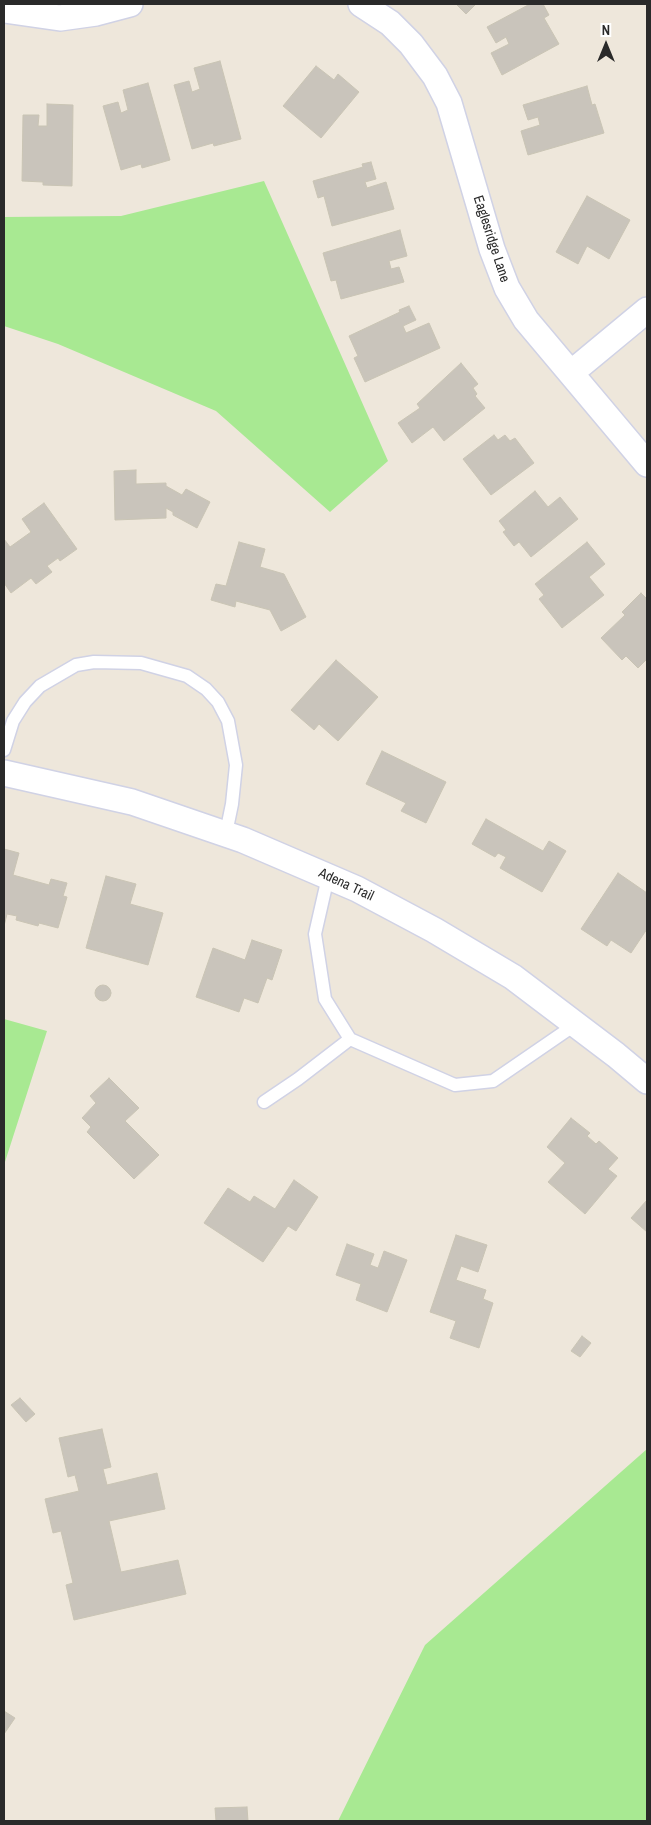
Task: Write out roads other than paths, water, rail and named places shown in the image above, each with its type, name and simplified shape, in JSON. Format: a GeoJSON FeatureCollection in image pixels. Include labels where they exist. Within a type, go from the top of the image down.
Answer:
{"type":"FeatureCollection","features":[{"type":"Feature","properties":{"kind":"street"},"geometry":{"type":"LineString","coordinates":[[4,10],[60,18],[96,13],[130,4]]}},
{"type":"Feature","properties":{"kind":"street","name":"Eaglesridge Lane"},"geometry":{"type":"LineString","coordinates":[[361,4],[390,23],[411,44],[435,76],[449,103],[492,249],[507,288],[526,320],[647,464]]}},
{"type":"Feature","properties":{"kind":"street"},"geometry":{"type":"LineString","coordinates":[[571,373],[647,310]]}},
{"type":"Feature","properties":{"kind":"street","name":"Adena Trail"},"geometry":{"type":"LineString","coordinates":[[4,772],[132,802],[226,834],[357,889],[442,934],[513,978],[576,1024],[647,1081]]}},
{"type":"Feature","properties":{"kind":"lane"},"geometry":{"type":"LineString","coordinates":[[4,750],[13,721],[25,702],[40,686],[76,665],[104,662],[142,663],[187,676],[218,702],[230,728],[236,764],[232,804],[226,834]]}},
{"type":"Feature","properties":{"kind":"lane"},"geometry":{"type":"LineString","coordinates":[[328,876],[315,934],[325,998],[350,1039],[455,1085],[493,1081],[576,1024]]}},
{"type":"Feature","properties":{"kind":"lane"},"geometry":{"type":"LineString","coordinates":[[264,1102],[298,1079],[350,1039]]}}]}
